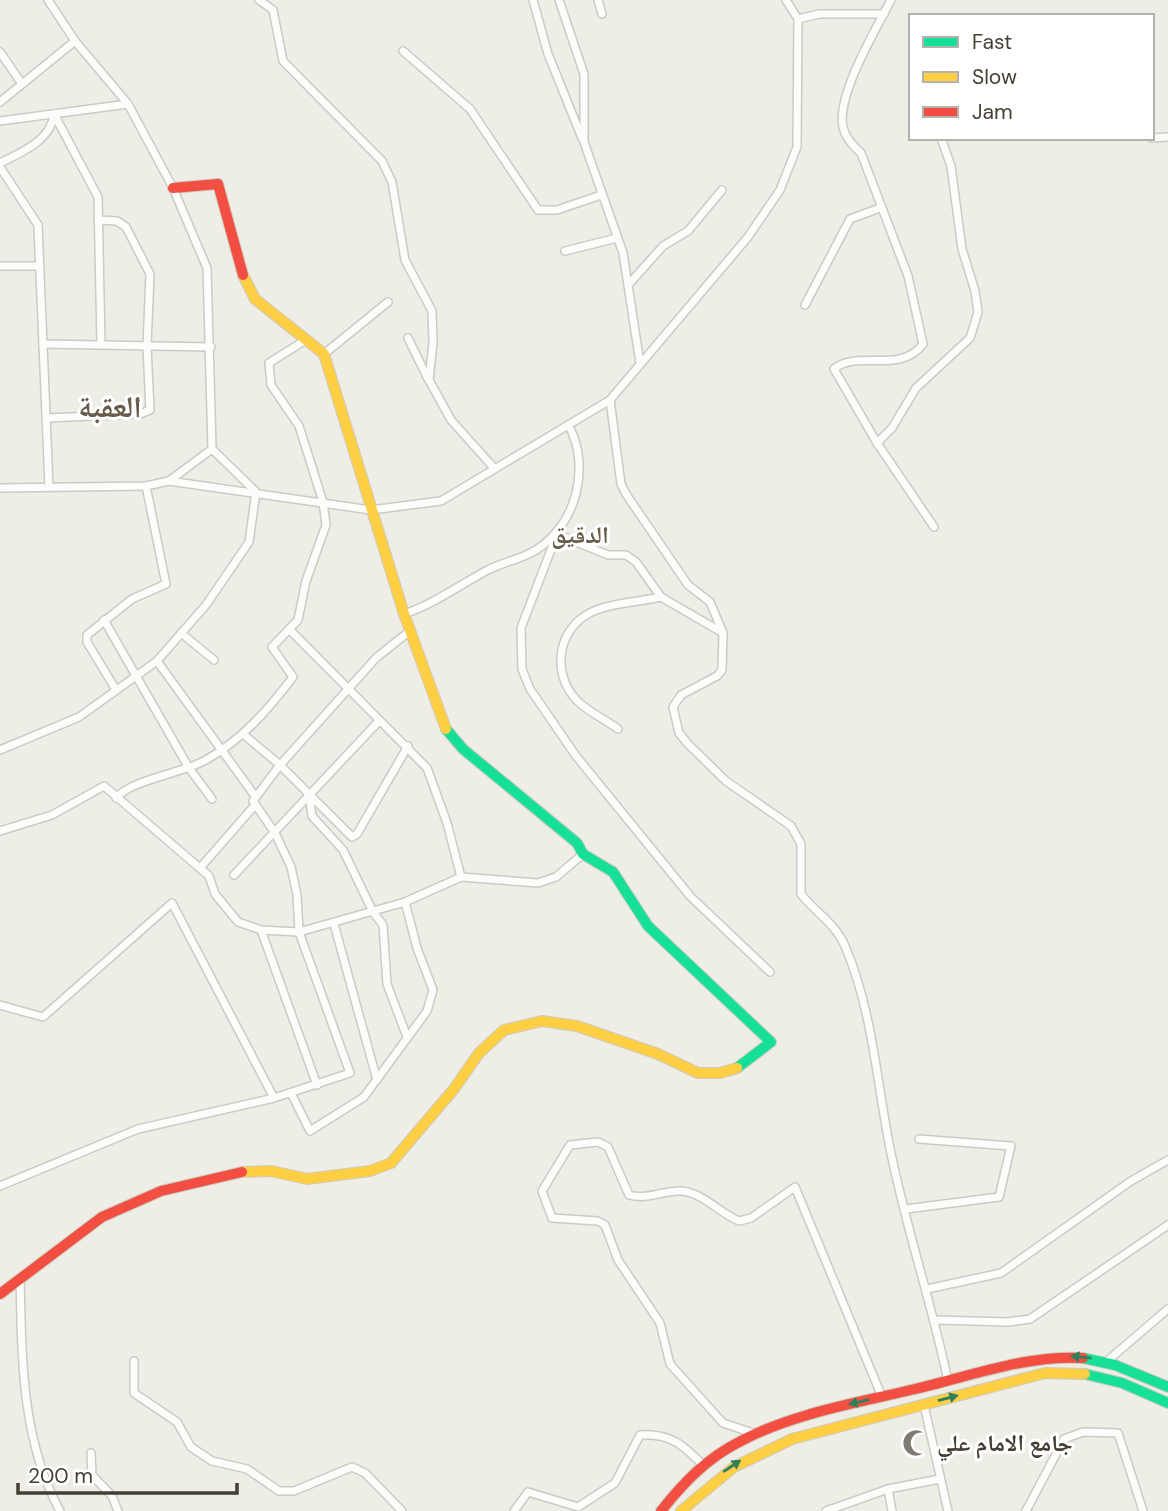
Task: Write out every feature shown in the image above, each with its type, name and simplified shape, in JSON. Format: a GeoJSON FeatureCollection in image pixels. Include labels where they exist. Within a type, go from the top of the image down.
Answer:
{"type":"FeatureCollection","features":[{"type":"Feature","properties":{"kind":"street"},"geometry":{"type":"LineString","coordinates":[[48,0],[75,41],[128,104],[173,188],[207,268],[212,449],[256,492]]}},
{"type":"Feature","properties":{"kind":"street"},"geometry":{"type":"LineString","coordinates":[[259,0],[273,10],[283,61],[382,161],[392,182],[405,260],[432,311],[433,343],[429,380]]}},
{"type":"Feature","properties":{"kind":"street"},"geometry":{"type":"LineString","coordinates":[[267,6],[276,0]]}},
{"type":"Feature","properties":{"kind":"street"},"geometry":{"type":"LineString","coordinates":[[533,0],[548,54],[584,142],[617,238],[629,283],[640,363]]}},
{"type":"Feature","properties":{"kind":"street"},"geometry":{"type":"LineString","coordinates":[[559,0],[584,74],[584,142]]}},
{"type":"Feature","properties":{"kind":"street"},"geometry":{"type":"LineString","coordinates":[[598,0],[602,14]]}},
{"type":"Feature","properties":{"kind":"street"},"geometry":{"type":"LineString","coordinates":[[0,488],[146,486],[169,481],[371,510],[441,501],[569,426],[610,400],[748,237],[780,191],[797,147],[798,19],[786,0]]}},
{"type":"Feature","properties":{"kind":"street"},"geometry":{"type":"LineString","coordinates":[[891,0],[845,98],[842,126],[850,144],[861,153],[908,276],[923,344],[915,355],[905,359],[847,364],[834,369],[877,443],[934,527]]}},
{"type":"Feature","properties":{"kind":"street"},"geometry":{"type":"LineString","coordinates":[[798,19],[819,14],[884,14]]}},
{"type":"Feature","properties":{"kind":"street"},"geometry":{"type":"LineString","coordinates":[[0,102],[75,41]]}},
{"type":"Feature","properties":{"kind":"street"},"geometry":{"type":"LineString","coordinates":[[403,51],[470,110],[538,210],[557,210],[601,195]]}},
{"type":"Feature","properties":{"kind":"street"},"geometry":{"type":"LineString","coordinates":[[0,52],[22,84]]}},
{"type":"Feature","properties":{"kind":"street"},"geometry":{"type":"LineString","coordinates":[[0,121],[128,104]]}},
{"type":"Feature","properties":{"kind":"street"},"geometry":{"type":"LineString","coordinates":[[50,486],[38,225],[0,165],[38,142],[52,128],[54,114]]}},
{"type":"Feature","properties":{"kind":"street"},"geometry":{"type":"LineString","coordinates":[[54,114],[98,197],[101,345]]}},
{"type":"Feature","properties":{"kind":"street"},"geometry":{"type":"LineString","coordinates":[[877,443],[892,428],[916,388],[970,338],[978,312],[975,291],[962,249],[951,166],[942,140]]}},
{"type":"Feature","properties":{"kind":"street"},"geometry":{"type":"LineString","coordinates":[[0,1294],[102,1217],[161,1191],[245,1171],[271,1171],[307,1179],[370,1171],[391,1163],[454,1089],[479,1053],[504,1030],[542,1021],[577,1026],[658,1054],[698,1073],[720,1073],[737,1068],[771,1042],[648,926],[613,872],[583,854],[577,843],[454,741],[404,614],[324,354],[255,299],[245,283],[236,242],[218,184],[173,188]]}},
{"type":"Feature","properties":{"kind":"street"},"geometry":{"type":"LineString","coordinates":[[629,283],[663,246],[688,231],[722,190]]}},
{"type":"Feature","properties":{"kind":"street"},"geometry":{"type":"LineString","coordinates":[[805,305],[850,219],[880,208]]}},
{"type":"Feature","properties":{"kind":"street"},"geometry":{"type":"LineString","coordinates":[[47,418],[146,413],[152,401],[147,346],[150,274],[126,227],[117,221],[98,220]]}},
{"type":"Feature","properties":{"kind":"street"},"geometry":{"type":"LineString","coordinates":[[565,251],[617,238]]}},
{"type":"Feature","properties":{"kind":"street"},"geometry":{"type":"LineString","coordinates":[[0,266],[40,265]]}},
{"type":"Feature","properties":{"kind":"street"},"geometry":{"type":"LineString","coordinates":[[324,354],[388,302]]}},
{"type":"Feature","properties":{"kind":"street"},"geometry":{"type":"LineString","coordinates":[[116,798],[124,788],[189,768],[221,750],[243,734],[271,706],[293,677],[272,647],[298,620],[306,581],[326,525],[323,502],[299,426],[271,385],[269,363],[307,338]]}},
{"type":"Feature","properties":{"kind":"street"},"geometry":{"type":"LineString","coordinates":[[408,338],[451,420],[494,468]]}},
{"type":"Feature","properties":{"kind":"street"},"geometry":{"type":"LineString","coordinates":[[43,344],[211,347]]}},
{"type":"Feature","properties":{"kind":"street"},"geometry":{"type":"LineString","coordinates":[[610,400],[621,484],[688,585],[710,602],[723,633],[722,670],[717,677],[681,695],[673,707],[678,733],[726,781],[791,826],[801,844],[801,894],[835,927],[845,947],[870,1024],[888,1139],[936,1320],[948,1381]]}},
{"type":"Feature","properties":{"kind":"street"},"geometry":{"type":"LineString","coordinates":[[569,426],[578,443],[581,468],[567,518],[556,534],[521,628],[522,669],[530,689],[576,756],[691,896],[770,972]]}},
{"type":"Feature","properties":{"kind":"street"},"geometry":{"type":"LineString","coordinates":[[169,481],[212,449]]}},
{"type":"Feature","properties":{"kind":"street"},"geometry":{"type":"LineString","coordinates":[[116,690],[88,642],[87,635],[132,599],[166,584],[146,486]]}},
{"type":"Feature","properties":{"kind":"street"},"geometry":{"type":"LineString","coordinates":[[0,750],[79,716],[157,661],[206,605],[249,542],[256,492]]}},
{"type":"Feature","properties":{"kind":"street"},"geometry":{"type":"LineString","coordinates":[[404,614],[434,603],[488,569],[521,558],[556,534]]}},
{"type":"Feature","properties":{"kind":"street"},"geometry":{"type":"LineString","coordinates":[[556,534],[608,555],[626,555],[636,562],[661,597],[723,633]]}},
{"type":"Feature","properties":{"kind":"street"},"geometry":{"type":"LineString","coordinates":[[618,729],[580,705],[560,667],[561,644],[574,625],[589,613],[661,597]]}},
{"type":"Feature","properties":{"kind":"street"},"geometry":{"type":"LineString","coordinates":[[104,620],[138,674],[189,768],[212,799]]}},
{"type":"Feature","properties":{"kind":"street"},"geometry":{"type":"LineString","coordinates":[[290,630],[379,721],[408,746],[426,768],[435,787],[461,877]]}},
{"type":"Feature","properties":{"kind":"street"},"geometry":{"type":"LineString","coordinates":[[255,796],[376,658],[411,630]]}},
{"type":"Feature","properties":{"kind":"street"},"geometry":{"type":"LineString","coordinates":[[181,633],[215,660]]}},
{"type":"Feature","properties":{"kind":"street"},"geometry":{"type":"LineString","coordinates":[[0,1186],[138,1129],[274,1098],[347,1076],[349,1069],[299,932],[297,895],[290,867],[275,832],[255,805],[255,796],[157,661]]}},
{"type":"Feature","properties":{"kind":"street"},"geometry":{"type":"LineString","coordinates":[[234,875],[379,721]]}},
{"type":"Feature","properties":{"kind":"street"},"geometry":{"type":"LineString","coordinates":[[243,734],[310,793],[352,837],[357,834],[408,746]]}},
{"type":"Feature","properties":{"kind":"street"},"geometry":{"type":"LineString","coordinates":[[0,831],[52,815],[104,786],[209,876],[215,894],[232,918],[261,930],[299,932],[334,925],[405,902],[461,877],[538,883],[556,877],[583,854]]}},
{"type":"Feature","properties":{"kind":"street"},"geometry":{"type":"LineString","coordinates":[[310,793],[312,816],[343,850],[373,912],[383,925],[387,984],[407,1037]]}},
{"type":"Feature","properties":{"kind":"street"},"geometry":{"type":"LineString","coordinates":[[200,868],[255,805]]}},
{"type":"Feature","properties":{"kind":"street"},"geometry":{"type":"LineString","coordinates":[[0,1005],[30,1016],[43,1017],[172,902],[274,1098]]}},
{"type":"Feature","properties":{"kind":"street"},"geometry":{"type":"LineString","coordinates":[[291,1093],[310,1131],[365,1097],[427,1011],[433,990],[417,948],[405,902]]}},
{"type":"Feature","properties":{"kind":"street"},"geometry":{"type":"LineString","coordinates":[[334,925],[377,1080]]}},
{"type":"Feature","properties":{"kind":"street"},"geometry":{"type":"LineString","coordinates":[[261,930],[317,1085]]}},
{"type":"Feature","properties":{"kind":"street"},"geometry":{"type":"LineString","coordinates":[[906,1209],[999,1197],[1012,1146],[919,1139]]}},
{"type":"Feature","properties":{"kind":"street"},"geometry":{"type":"LineString","coordinates":[[756,1435],[723,1423],[670,1364],[660,1323],[618,1260],[606,1226],[598,1221],[552,1218],[542,1191],[570,1144],[598,1142],[608,1147],[629,1195],[640,1198],[679,1191],[696,1195],[739,1221],[751,1217],[795,1187],[882,1397]]}},
{"type":"Feature","properties":{"kind":"street"},"geometry":{"type":"LineString","coordinates":[[927,1289],[1001,1273],[1131,1181],[1168,1160]]}},
{"type":"Feature","properties":{"kind":"street"},"geometry":{"type":"LineString","coordinates":[[936,1320],[1008,1322],[1030,1319],[1168,1225]]}},
{"type":"Feature","properties":{"kind":"street"},"geometry":{"type":"LineString","coordinates":[[20,1278],[29,1429],[37,1463],[60,1511]]}},
{"type":"Feature","properties":{"kind":"street"},"geometry":{"type":"LineString","coordinates":[[1105,1362],[1168,1309]]}},
{"type":"Feature","properties":{"kind":"street"},"geometry":{"type":"LineString","coordinates":[[661,1511],[668,1499],[704,1466],[756,1435],[806,1415],[1055,1356],[1084,1356],[1168,1387]]}},
{"type":"Feature","properties":{"kind":"street"},"geometry":{"type":"LineString","coordinates":[[134,1361],[134,1394],[177,1422],[191,1447],[212,1461],[247,1469],[279,1491],[293,1491],[352,1467],[365,1473],[402,1511]]}},
{"type":"Feature","properties":{"kind":"street"},"geometry":{"type":"LineString","coordinates":[[681,1511],[713,1480],[769,1446],[808,1431],[924,1405],[1045,1373],[1076,1371],[1106,1376],[1168,1403]]}},
{"type":"Feature","properties":{"kind":"street"},"geometry":{"type":"LineString","coordinates":[[920,1388],[948,1511]]}},
{"type":"Feature","properties":{"kind":"street"},"geometry":{"type":"LineString","coordinates":[[1026,1511],[1064,1439],[1083,1432],[1118,1433],[1143,1511]]}},
{"type":"Feature","properties":{"kind":"street"},"geometry":{"type":"LineString","coordinates":[[514,1511],[528,1492],[578,1507],[597,1496],[615,1483],[640,1435],[658,1434],[677,1440],[704,1466]]}},
{"type":"Feature","properties":{"kind":"street"},"geometry":{"type":"LineString","coordinates":[[91,1453],[92,1475],[112,1496],[118,1511]]}},
{"type":"Feature","properties":{"kind":"street"},"geometry":{"type":"LineString","coordinates":[[826,1511],[888,1489],[940,1479]]}},
{"type":"Feature","properties":{"kind":"street"},"geometry":{"type":"LineString","coordinates":[[888,1489],[892,1511]]}},
{"type":"Feature","properties":{"kind":"traffic: fast"},"geometry":{"type":"LineString","coordinates":[[446,729],[463,749],[577,843],[583,854],[613,872],[648,926],[771,1042],[737,1068]]}},
{"type":"Feature","properties":{"kind":"traffic: fast"},"geometry":{"type":"LineString","coordinates":[[1083,1358],[1115,1365],[1168,1387]]}},
{"type":"Feature","properties":{"kind":"traffic: fast"},"geometry":{"type":"LineString","coordinates":[[1085,1374],[1122,1383],[1168,1403]]}},
{"type":"Feature","properties":{"kind":"traffic: slow"},"geometry":{"type":"LineString","coordinates":[[243,275],[255,299],[324,354],[404,614],[446,729]]}},
{"type":"Feature","properties":{"kind":"traffic: slow"},"geometry":{"type":"LineString","coordinates":[[242,1172],[271,1171],[307,1179],[370,1171],[391,1163],[454,1089],[479,1053],[504,1030],[542,1021],[577,1026],[658,1054],[698,1073],[720,1073],[737,1068]]}},
{"type":"Feature","properties":{"kind":"traffic: slow"},"geometry":{"type":"LineString","coordinates":[[681,1511],[734,1467],[792,1439],[1045,1373],[1085,1374]]}},
{"type":"Feature","properties":{"kind":"traffic: jam"},"geometry":{"type":"LineString","coordinates":[[173,188],[218,184],[243,275]]}},
{"type":"Feature","properties":{"kind":"traffic: jam"},"geometry":{"type":"LineString","coordinates":[[0,1294],[102,1217],[161,1191],[242,1172]]}},
{"type":"Feature","properties":{"kind":"traffic: jam"},"geometry":{"type":"LineString","coordinates":[[661,1511],[687,1481],[717,1455],[782,1423],[1019,1363],[1083,1358]]}},
{"type":"Feature","properties":{"kind":"place","name":"جامع الامام علي"},"geometry":{"type":"Point","coordinates":[916,1443]}},
{"type":"Feature","properties":{"kind":"district","name":"العقبة"},"geometry":{"type":"Point","coordinates":[110,406]}},
{"type":"Feature","properties":{"kind":"district","name":"الدقيق"},"geometry":{"type":"Point","coordinates":[580,534]}}]}
